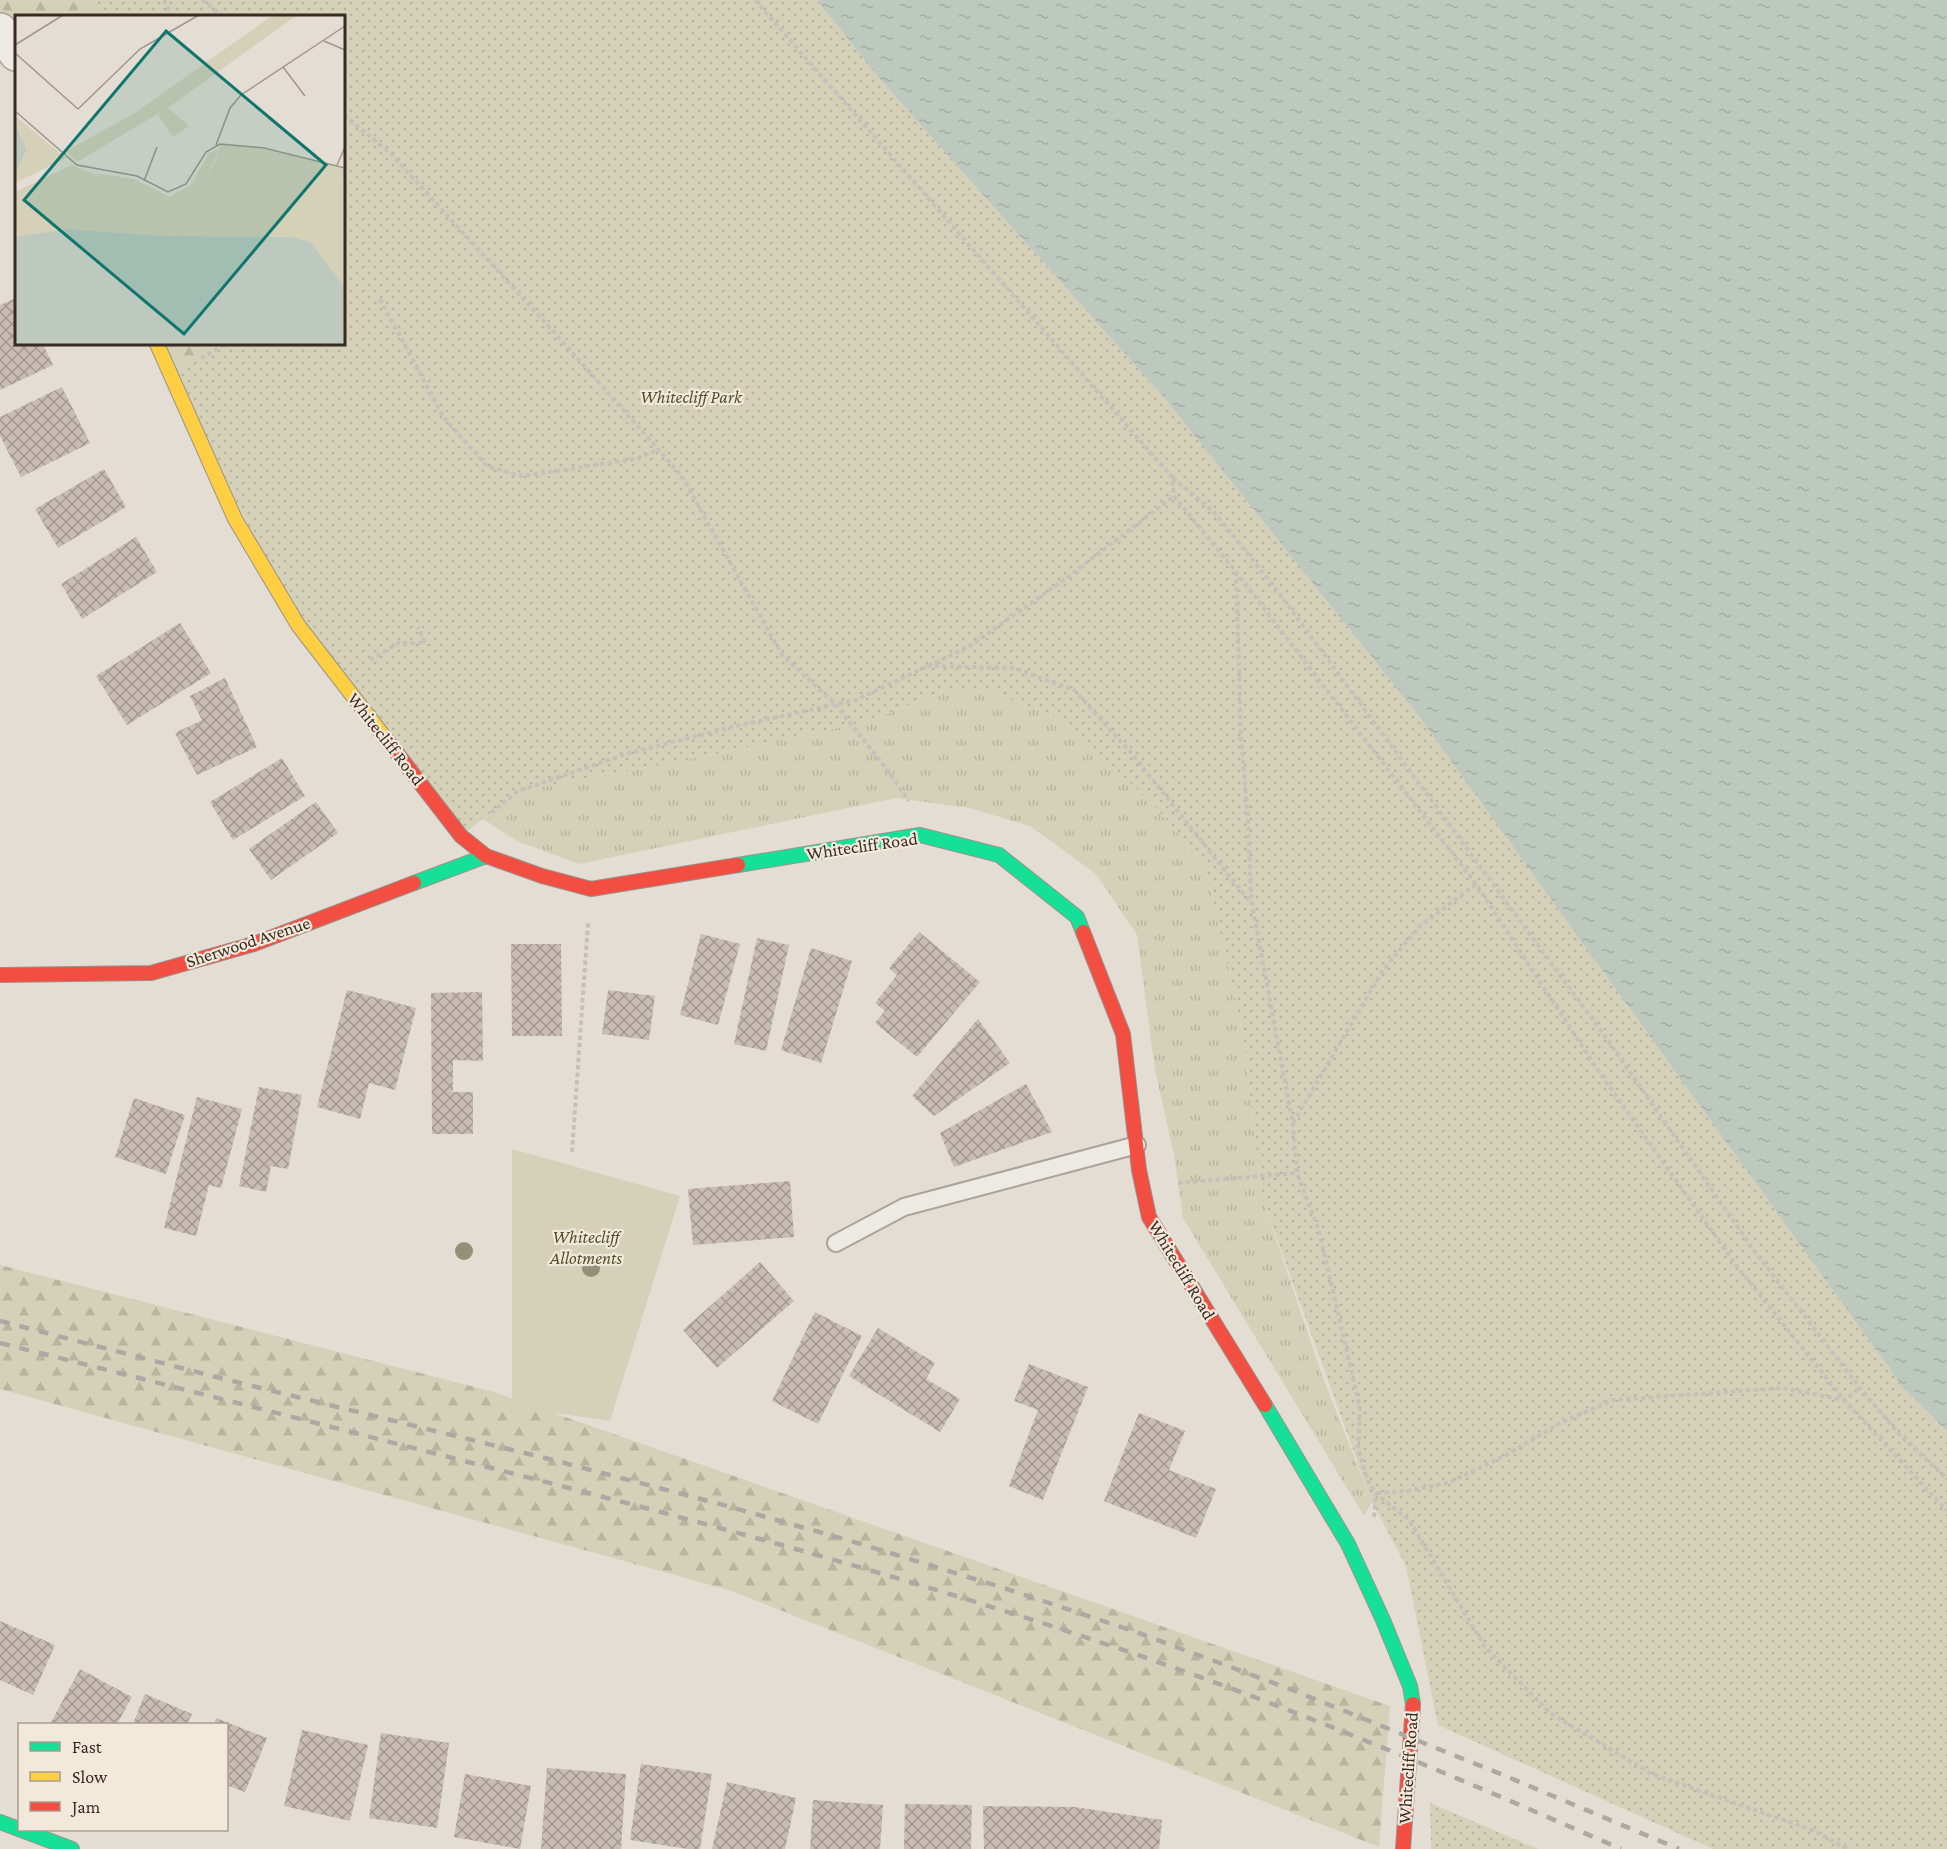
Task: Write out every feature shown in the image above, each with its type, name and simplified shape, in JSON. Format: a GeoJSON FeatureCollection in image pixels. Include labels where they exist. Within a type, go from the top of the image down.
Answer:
{"type":"FeatureCollection","features":[{"type":"Feature","properties":{"kind":"street"},"geometry":{"type":"LineString","coordinates":[[0,30],[15,52]]}},
{"type":"Feature","properties":{"kind":"street","name":"Whitecliff Road"},"geometry":{"type":"LineString","coordinates":[[158,345],[235,519],[298,625],[461,836],[486,856],[591,890],[920,835],[999,855],[1077,917],[1123,1034],[1142,1186],[1149,1217],[1348,1544],[1410,1686],[1414,1709],[1403,1849]]}},
{"type":"Feature","properties":{"kind":"street","name":"Sherwood Avenue"},"geometry":{"type":"LineString","coordinates":[[0,975],[151,973],[254,944],[486,856]]}},
{"type":"Feature","properties":{"kind":"street"},"geometry":{"type":"LineString","coordinates":[[0,1822],[18,1829]]}},
{"type":"Feature","properties":{"kind":"street"},"geometry":{"type":"LineString","coordinates":[[24,1831],[72,1849]]}},
{"type":"Feature","properties":{"kind":"lane"},"geometry":{"type":"LineString","coordinates":[[836,1244],[904,1207],[1137,1145]]}},
{"type":"Feature","properties":{"kind":"path"},"geometry":{"type":"LineString","coordinates":[[164,0],[171,15]]}},
{"type":"Feature","properties":{"kind":"path"},"geometry":{"type":"LineString","coordinates":[[202,0],[222,15]]}},
{"type":"Feature","properties":{"kind":"path"},"geometry":{"type":"LineString","coordinates":[[756,0],[1172,477],[1214,512],[1276,589],[1607,1039],[1755,1252],[1860,1388],[1899,1434],[1947,1479]]}},
{"type":"Feature","properties":{"kind":"path"},"geometry":{"type":"LineString","coordinates":[[345,116],[391,154],[681,475],[782,655],[835,704],[885,767],[913,807],[920,835]]}},
{"type":"Feature","properties":{"kind":"path"},"geometry":{"type":"LineString","coordinates":[[380,299],[444,418],[487,466],[522,476],[635,459],[657,449]]}},
{"type":"Feature","properties":{"kind":"path"},"geometry":{"type":"LineString","coordinates":[[196,361],[224,345]]}},
{"type":"Feature","properties":{"kind":"path"},"geometry":{"type":"LineString","coordinates":[[1172,477],[1174,496],[1236,572],[1476,884],[1597,1069],[1730,1256],[1844,1400],[1947,1511]]}},
{"type":"Feature","properties":{"kind":"path"},"geometry":{"type":"LineString","coordinates":[[461,836],[518,791],[630,753],[732,727],[855,700],[970,646],[1061,582],[1174,496]]}},
{"type":"Feature","properties":{"kind":"path"},"geometry":{"type":"LineString","coordinates":[[1236,572],[1240,738],[1253,906],[1293,1125],[1297,1173],[1319,1231],[1360,1408],[1358,1448],[1368,1481],[1376,1494],[1409,1520],[1485,1647],[1550,1713],[1652,1774],[1812,1830],[1848,1849]]}},
{"type":"Feature","properties":{"kind":"path"},"geometry":{"type":"LineString","coordinates":[[377,655],[399,643],[426,643],[418,627]]}},
{"type":"Feature","properties":{"kind":"path"},"geometry":{"type":"LineString","coordinates":[[927,666],[1014,668],[1074,690],[1132,754],[1253,906]]}},
{"type":"Feature","properties":{"kind":"path"},"geometry":{"type":"LineString","coordinates":[[1293,1125],[1383,970],[1419,927],[1476,884]]}},
{"type":"Feature","properties":{"kind":"path"},"geometry":{"type":"LineString","coordinates":[[572,1152],[591,890]]}},
{"type":"Feature","properties":{"kind":"path"},"geometry":{"type":"LineString","coordinates":[[1142,1186],[1297,1173]]}},
{"type":"Feature","properties":{"kind":"path"},"geometry":{"type":"LineString","coordinates":[[1376,1494],[1407,1491],[1448,1482],[1508,1454],[1560,1423],[1612,1400],[1782,1388],[1844,1400],[1860,1388]]}},
{"type":"Feature","properties":{"kind":"green space"},"geometry":{"type":"Polygon","coordinates":[[[0,0],[95,0],[106,15],[15,15],[15,52],[0,30],[0,0]]]}},
{"type":"Feature","properties":{"kind":"green space","name":"Whitecliff Park"},"geometry":{"type":"Polygon","coordinates":[[[95,0],[817,0],[880,79],[1166,400],[1418,715],[1902,1386],[1947,1433],[1947,1849],[1713,1849],[1438,1725],[1406,1566],[1372,1502],[1262,1198],[1243,1033],[1205,864],[1149,800],[1063,721],[993,691],[942,692],[865,722],[686,760],[518,791],[461,836],[298,625],[172,374],[224,345],[345,345],[345,15],[106,15],[95,0]]]}},
{"type":"Feature","properties":{"kind":"green space"},"geometry":{"type":"Polygon","coordinates":[[[158,345],[224,345],[172,374],[158,345]]]}},
{"type":"Feature","properties":{"kind":"green space"},"geometry":{"type":"Polygon","coordinates":[[[993,691],[1063,721],[1149,800],[1205,864],[1243,1033],[1262,1198],[1323,1378],[1372,1502],[1364,1516],[1183,1218],[1174,1154],[1155,1070],[1137,935],[1096,874],[1030,826],[970,808],[896,798],[579,864],[517,841],[483,819],[518,791],[686,760],[865,722],[942,692],[993,691]]]}},
{"type":"Feature","properties":{"kind":"green space","name":"Whitecliff Allotments"},"geometry":{"type":"Polygon","coordinates":[[[512,1149],[680,1196],[610,1421],[512,1407],[512,1149]]]}},
{"type":"Feature","properties":{"kind":"green space"},"geometry":{"type":"Polygon","coordinates":[[[0,1265],[494,1392],[1390,1706],[1379,1847],[729,1590],[0,1389],[0,1265]]]}},
{"type":"Feature","properties":{"kind":"green space"},"geometry":{"type":"Polygon","coordinates":[[[1430,1803],[1538,1849],[1431,1849],[1430,1803]]]}},
{"type":"Feature","properties":{"kind":"water"},"geometry":{"type":"Polygon","coordinates":[[[817,0],[1947,0],[1947,1432],[1902,1386],[1418,715],[1166,400],[880,79],[817,0]]]}},
{"type":"Feature","properties":{"kind":"building"},"geometry":{"type":"Polygon","coordinates":[[[15,298],[15,345],[43,345],[53,365],[0,390],[0,305],[15,298]]]}},
{"type":"Feature","properties":{"kind":"building"},"geometry":{"type":"Polygon","coordinates":[[[62,387],[90,443],[21,477],[0,436],[0,417],[62,387]]]}},
{"type":"Feature","properties":{"kind":"building"},"geometry":{"type":"Polygon","coordinates":[[[104,469],[126,507],[58,548],[35,509],[104,469]]]}},
{"type":"Feature","properties":{"kind":"building"},"geometry":{"type":"Polygon","coordinates":[[[136,537],[157,572],[82,619],[61,584],[136,537]]]}},
{"type":"Feature","properties":{"kind":"building"},"geometry":{"type":"Polygon","coordinates":[[[180,623],[211,673],[127,725],[96,676],[180,623]]]}},
{"type":"Feature","properties":{"kind":"building"},"geometry":{"type":"Polygon","coordinates":[[[225,678],[257,747],[197,775],[175,733],[202,720],[190,696],[225,678]]]}},
{"type":"Feature","properties":{"kind":"building"},"geometry":{"type":"Polygon","coordinates":[[[282,758],[305,796],[233,840],[210,802],[282,758]]]}},
{"type":"Feature","properties":{"kind":"building"},"geometry":{"type":"Polygon","coordinates":[[[316,802],[338,833],[271,880],[249,849],[316,802]]]}},
{"type":"Feature","properties":{"kind":"building"},"geometry":{"type":"Polygon","coordinates":[[[919,932],[980,982],[917,1057],[875,1023],[885,1011],[875,1003],[897,975],[889,968],[919,932]]]}},
{"type":"Feature","properties":{"kind":"building"},"geometry":{"type":"Polygon","coordinates":[[[701,934],[740,944],[718,1025],[680,1015],[701,934]]]}},
{"type":"Feature","properties":{"kind":"building"},"geometry":{"type":"Polygon","coordinates":[[[757,938],[789,945],[766,1051],[734,1044],[757,938]]]}},
{"type":"Feature","properties":{"kind":"building"},"geometry":{"type":"Polygon","coordinates":[[[511,944],[561,944],[562,1036],[512,1036],[511,944]]]}},
{"type":"Feature","properties":{"kind":"building"},"geometry":{"type":"Polygon","coordinates":[[[811,948],[852,961],[821,1063],[781,1050],[811,948]]]}},
{"type":"Feature","properties":{"kind":"building"},"geometry":{"type":"Polygon","coordinates":[[[347,990],[416,1008],[395,1090],[369,1083],[360,1119],[317,1107],[347,990]]]}},
{"type":"Feature","properties":{"kind":"building"},"geometry":{"type":"Polygon","coordinates":[[[608,990],[655,996],[649,1040],[602,1034],[608,990]]]}},
{"type":"Feature","properties":{"kind":"building"},"geometry":{"type":"Polygon","coordinates":[[[482,992],[483,1061],[453,1060],[453,1092],[473,1092],[473,1134],[432,1134],[431,993],[482,992]]]}},
{"type":"Feature","properties":{"kind":"building"},"geometry":{"type":"Polygon","coordinates":[[[978,1019],[1010,1063],[934,1116],[912,1096],[978,1019]]]}},
{"type":"Feature","properties":{"kind":"building"},"geometry":{"type":"Polygon","coordinates":[[[1026,1084],[1052,1132],[954,1167],[940,1133],[1026,1084]]]}},
{"type":"Feature","properties":{"kind":"building"},"geometry":{"type":"Polygon","coordinates":[[[259,1087],[302,1095],[288,1169],[271,1166],[266,1192],[239,1186],[259,1087]]]}},
{"type":"Feature","properties":{"kind":"building"},"geometry":{"type":"Polygon","coordinates":[[[197,1097],[242,1109],[221,1188],[209,1185],[196,1236],[164,1228],[197,1097]]]}},
{"type":"Feature","properties":{"kind":"building"},"geometry":{"type":"Polygon","coordinates":[[[134,1098],[185,1115],[166,1174],[115,1157],[134,1098]]]}},
{"type":"Feature","properties":{"kind":"building"},"geometry":{"type":"Polygon","coordinates":[[[790,1181],[794,1237],[693,1245],[688,1189],[790,1181]]]}},
{"type":"Feature","properties":{"kind":"building"},"geometry":{"type":"Polygon","coordinates":[[[760,1262],[794,1301],[717,1368],[683,1330],[760,1262]]]}},
{"type":"Feature","properties":{"kind":"building"},"geometry":{"type":"Polygon","coordinates":[[[815,1312],[862,1336],[818,1424],[772,1401],[815,1312]]]}},
{"type":"Feature","properties":{"kind":"building"},"geometry":{"type":"Polygon","coordinates":[[[878,1328],[935,1363],[926,1379],[960,1399],[940,1432],[849,1376],[878,1328]]]}},
{"type":"Feature","properties":{"kind":"building"},"geometry":{"type":"Polygon","coordinates":[[[1029,1364],[1088,1387],[1043,1500],[1009,1486],[1038,1410],[1014,1401],[1029,1364]]]}},
{"type":"Feature","properties":{"kind":"building"},"geometry":{"type":"Polygon","coordinates":[[[1139,1413],[1185,1431],[1169,1470],[1216,1489],[1196,1538],[1104,1501],[1139,1413]]]}},
{"type":"Feature","properties":{"kind":"building"},"geometry":{"type":"Polygon","coordinates":[[[0,1621],[55,1645],[33,1695],[0,1680],[0,1621]]]}},
{"type":"Feature","properties":{"kind":"building"},"geometry":{"type":"Polygon","coordinates":[[[80,1669],[132,1697],[118,1723],[51,1723],[80,1669]]]}},
{"type":"Feature","properties":{"kind":"building"},"geometry":{"type":"Polygon","coordinates":[[[145,1694],[192,1714],[188,1723],[133,1723],[145,1694]]]}},
{"type":"Feature","properties":{"kind":"building"},"geometry":{"type":"Polygon","coordinates":[[[216,1718],[267,1738],[245,1792],[228,1786],[228,1723],[214,1723],[216,1718]]]}},
{"type":"Feature","properties":{"kind":"building"},"geometry":{"type":"Polygon","coordinates":[[[302,1730],[368,1745],[350,1821],[284,1806],[302,1730]]]}},
{"type":"Feature","properties":{"kind":"building"},"geometry":{"type":"Polygon","coordinates":[[[381,1733],[449,1743],[437,1828],[369,1818],[381,1733]]]}},
{"type":"Feature","properties":{"kind":"building"},"geometry":{"type":"Polygon","coordinates":[[[641,1764],[712,1774],[700,1849],[630,1840],[641,1764]]]}},
{"type":"Feature","properties":{"kind":"building"},"geometry":{"type":"Polygon","coordinates":[[[547,1768],[626,1774],[621,1849],[541,1849],[547,1768]]]}},
{"type":"Feature","properties":{"kind":"building"},"geometry":{"type":"Polygon","coordinates":[[[465,1774],[531,1786],[520,1849],[454,1837],[465,1774]]]}},
{"type":"Feature","properties":{"kind":"building"},"geometry":{"type":"Polygon","coordinates":[[[727,1782],[796,1798],[785,1849],[712,1849],[727,1782]]]}},
{"type":"Feature","properties":{"kind":"building"},"geometry":{"type":"Polygon","coordinates":[[[813,1800],[883,1805],[880,1849],[810,1849],[813,1800]]]}},
{"type":"Feature","properties":{"kind":"building"},"geometry":{"type":"Polygon","coordinates":[[[905,1804],[972,1805],[971,1849],[904,1849],[905,1804]]]}},
{"type":"Feature","properties":{"kind":"building"},"geometry":{"type":"Polygon","coordinates":[[[983,1806],[1075,1807],[1162,1820],[1159,1849],[984,1849],[983,1806]]]}},
{"type":"Feature","properties":{"kind":"railway"},"geometry":{"type":"LineString","coordinates":[[0,1321],[731,1507],[1007,1589],[1136,1632],[1295,1691],[1679,1849]]}},
{"type":"Feature","properties":{"kind":"railway"},"geometry":{"type":"LineString","coordinates":[[0,1343],[631,1504],[964,1599],[1129,1652],[1254,1697],[1438,1770],[1621,1849]]}},
{"type":"Feature","properties":{"kind":"traffic: fast"},"geometry":{"type":"LineString","coordinates":[[738,865],[920,835],[999,855],[1077,917],[1083,932]]}},
{"type":"Feature","properties":{"kind":"traffic: fast"},"geometry":{"type":"LineString","coordinates":[[414,883],[486,856]]}},
{"type":"Feature","properties":{"kind":"traffic: fast"},"geometry":{"type":"LineString","coordinates":[[1265,1405],[1348,1544],[1410,1686],[1413,1704]]}},
{"type":"Feature","properties":{"kind":"traffic: fast"},"geometry":{"type":"LineString","coordinates":[[0,1822],[18,1829]]}},
{"type":"Feature","properties":{"kind":"traffic: fast"},"geometry":{"type":"LineString","coordinates":[[24,1831],[72,1849]]}},
{"type":"Feature","properties":{"kind":"traffic: slow"},"geometry":{"type":"LineString","coordinates":[[157,345],[235,519],[298,625],[386,739]]}},
{"type":"Feature","properties":{"kind":"traffic: jam"},"geometry":{"type":"LineString","coordinates":[[386,739],[461,836],[486,856],[542,876],[591,889],[738,865]]}},
{"type":"Feature","properties":{"kind":"traffic: jam"},"geometry":{"type":"LineString","coordinates":[[0,975],[151,973],[254,944],[414,883]]}},
{"type":"Feature","properties":{"kind":"traffic: jam"},"geometry":{"type":"LineString","coordinates":[[1083,932],[1123,1034],[1139,1170],[1149,1217],[1265,1405]]}},
{"type":"Feature","properties":{"kind":"traffic: jam"},"geometry":{"type":"LineString","coordinates":[[1403,1849],[1413,1704]]}}]}
